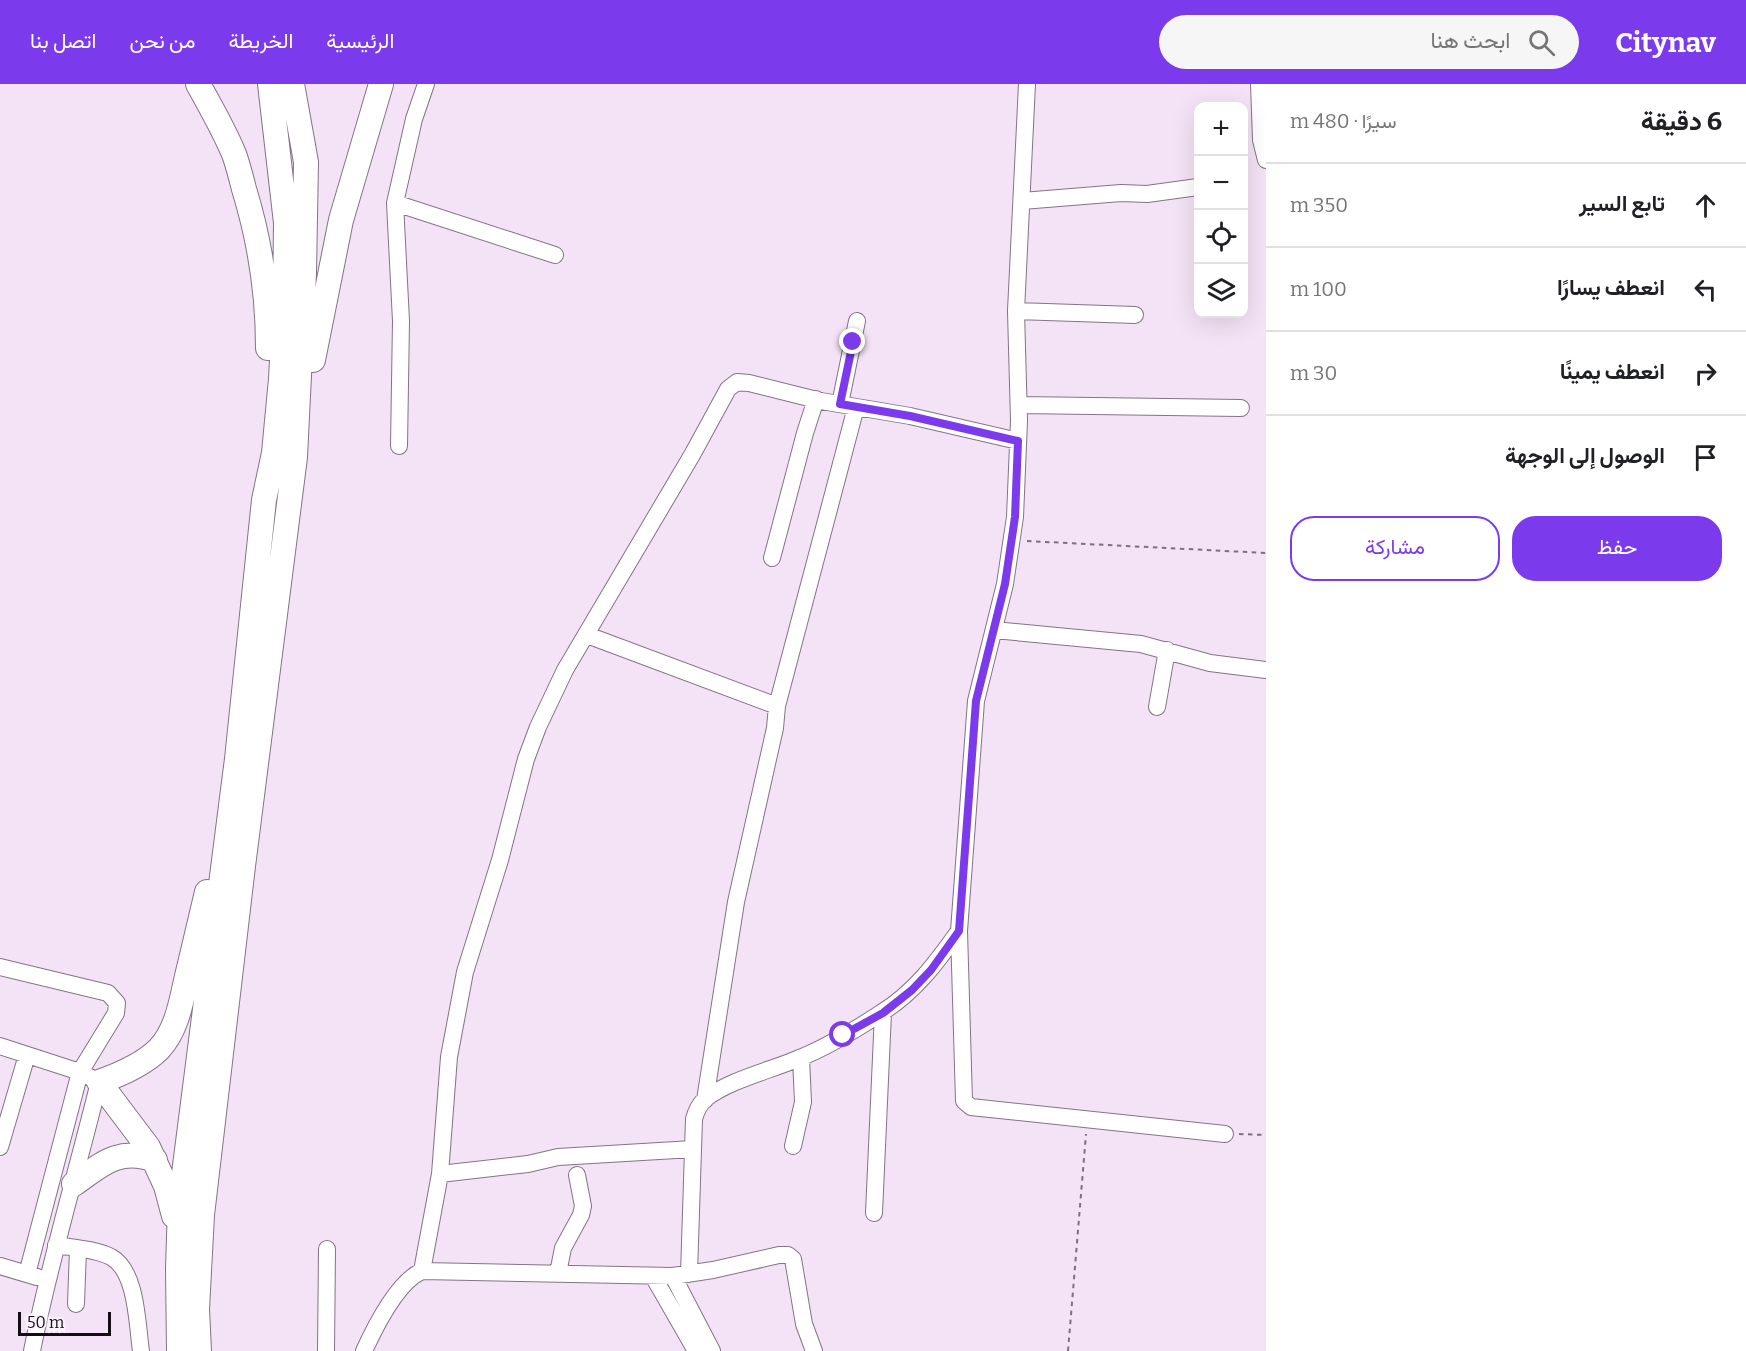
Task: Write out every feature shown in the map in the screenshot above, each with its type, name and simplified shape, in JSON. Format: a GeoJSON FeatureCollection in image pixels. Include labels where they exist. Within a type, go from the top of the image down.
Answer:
{"type":"FeatureCollection","features":[{"type":"Feature","properties":{"kind":"highway"},"geometry":{"type":"LineString","coordinates":[[179,1351],[177,1331],[180,1205],[231,809],[264,500],[268,319],[262,262],[235,156],[198,84]]}},
{"type":"Feature","properties":{"kind":"highway"},"geometry":{"type":"LineString","coordinates":[[264,500],[274,453],[285,305],[286,223],[270,84]]}},
{"type":"Feature","properties":{"kind":"highway"},"geometry":{"type":"LineString","coordinates":[[292,84],[306,162],[304,273],[295,457]]}},
{"type":"Feature","properties":{"kind":"highway"},"geometry":{"type":"LineString","coordinates":[[199,1351],[197,1309],[203,1204],[231,956],[295,457],[341,220],[381,84]]}},
{"type":"Feature","properties":{"kind":"highway"},"geometry":{"type":"LineString","coordinates":[[89,1077],[123,1072],[147,1058],[159,1050],[174,1024],[207,891],[231,809]]}},
{"type":"Feature","properties":{"kind":"highway"},"geometry":{"type":"LineString","coordinates":[[89,1077],[138,1131],[155,1160],[166,1186],[179,1237]]}},
{"type":"Feature","properties":{"kind":"highway"},"geometry":{"type":"LineString","coordinates":[[74,1184],[117,1156],[141,1155],[155,1160]]}},
{"type":"Feature","properties":{"kind":"street"},"geometry":{"type":"LineString","coordinates":[[399,446],[401,321],[395,202],[414,119],[426,84]]}},
{"type":"Feature","properties":{"kind":"street"},"geometry":{"type":"LineString","coordinates":[[1027,84],[1016,311],[1019,405],[1015,517],[1005,584],[976,701],[959,931],[964,1101],[971,1107],[1225,1134]]}},
{"type":"Feature","properties":{"kind":"street"},"geometry":{"type":"LineString","coordinates":[[1259,84],[1261,140],[1266,160]]}},
{"type":"Feature","properties":{"kind":"street"},"geometry":{"type":"LineString","coordinates":[[1022,201],[1121,193],[1147,194],[1194,188]]}},
{"type":"Feature","properties":{"kind":"street"},"geometry":{"type":"LineString","coordinates":[[395,202],[555,255]]}},
{"type":"Feature","properties":{"kind":"street"},"geometry":{"type":"LineString","coordinates":[[1016,311],[1135,315]]}},
{"type":"Feature","properties":{"kind":"street"},"geometry":{"type":"LineString","coordinates":[[705,1100],[736,902],[775,728],[777,706],[848,405],[857,321]]}},
{"type":"Feature","properties":{"kind":"street"},"geometry":{"type":"LineString","coordinates":[[422,1271],[440,1174],[448,1057],[465,972],[500,860],[526,759],[538,727],[565,670],[728,390],[737,382],[749,382],[816,399],[910,416],[1018,441]]}},
{"type":"Feature","properties":{"kind":"street"},"geometry":{"type":"LineString","coordinates":[[772,558],[816,399]]}},
{"type":"Feature","properties":{"kind":"street"},"geometry":{"type":"LineString","coordinates":[[1019,405],[1241,408]]}},
{"type":"Feature","properties":{"kind":"street"},"geometry":{"type":"LineString","coordinates":[[994,630],[1141,644],[1210,663],[1266,670]]}},
{"type":"Feature","properties":{"kind":"street"},"geometry":{"type":"LineString","coordinates":[[587,635],[777,706]]}},
{"type":"Feature","properties":{"kind":"street"},"geometry":{"type":"LineString","coordinates":[[1157,707],[1167,650]]}},
{"type":"Feature","properties":{"kind":"street"},"geometry":{"type":"LineString","coordinates":[[696,1347],[681,1275],[694,1119],[697,1108],[723,1088],[801,1058],[883,1013],[912,990],[931,970],[959,931]]}},
{"type":"Feature","properties":{"kind":"street"},"geometry":{"type":"LineString","coordinates":[[0,967],[108,993],[117,1003],[116,1013],[89,1077],[27,1274]]}},
{"type":"Feature","properties":{"kind":"street"},"geometry":{"type":"LineString","coordinates":[[874,1213],[883,1013]]}},
{"type":"Feature","properties":{"kind":"street"},"geometry":{"type":"LineString","coordinates":[[0,1046],[89,1077]]}},
{"type":"Feature","properties":{"kind":"street"},"geometry":{"type":"LineString","coordinates":[[0,1147],[27,1055]]}},
{"type":"Feature","properties":{"kind":"street"},"geometry":{"type":"LineString","coordinates":[[793,1146],[802,1102],[801,1058]]}},
{"type":"Feature","properties":{"kind":"street"},"geometry":{"type":"LineString","coordinates":[[32,1351],[46,1280],[74,1184],[89,1077]]}},
{"type":"Feature","properties":{"kind":"street"},"geometry":{"type":"LineString","coordinates":[[440,1174],[528,1164],[558,1157],[693,1149]]}},
{"type":"Feature","properties":{"kind":"street"},"geometry":{"type":"LineString","coordinates":[[558,1273],[563,1248],[581,1215],[583,1206],[577,1175]]}},
{"type":"Feature","properties":{"kind":"street"},"geometry":{"type":"LineString","coordinates":[[56,1245],[110,1257],[117,1261],[127,1273],[141,1351]]}},
{"type":"Feature","properties":{"kind":"street"},"geometry":{"type":"LineString","coordinates":[[76,1304],[78,1249]]}},
{"type":"Feature","properties":{"kind":"street"},"geometry":{"type":"LineString","coordinates":[[326,1351],[327,1249]]}},
{"type":"Feature","properties":{"kind":"street"},"geometry":{"type":"LineString","coordinates":[[364,1351],[394,1298],[411,1277],[422,1271],[681,1275],[788,1255],[793,1259],[804,1324],[814,1351]]}},
{"type":"Feature","properties":{"kind":"street"},"geometry":{"type":"LineString","coordinates":[[0,1266],[46,1280]]}},
{"type":"Feature","properties":{"kind":"street"},"geometry":{"type":"LineString","coordinates":[[653,1276],[696,1347]]}},
{"type":"Feature","properties":{"kind":"path"},"geometry":{"type":"LineString","coordinates":[[1012,540],[1266,552]]}},
{"type":"Feature","properties":{"kind":"path"},"geometry":{"type":"LineString","coordinates":[[1068,1351],[1088,1119]]}},
{"type":"Feature","properties":{"kind":"path"},"geometry":{"type":"LineString","coordinates":[[1225,1134],[1266,1135]]}},
{"type":"Feature","properties":{"kind":"route"},"geometry":{"type":"LineString","coordinates":[[843,1035],[883,1013],[912,990],[931,970],[959,931],[976,701],[1005,584],[1015,517],[1018,441],[910,416],[840,404],[853,342]]}}]}
